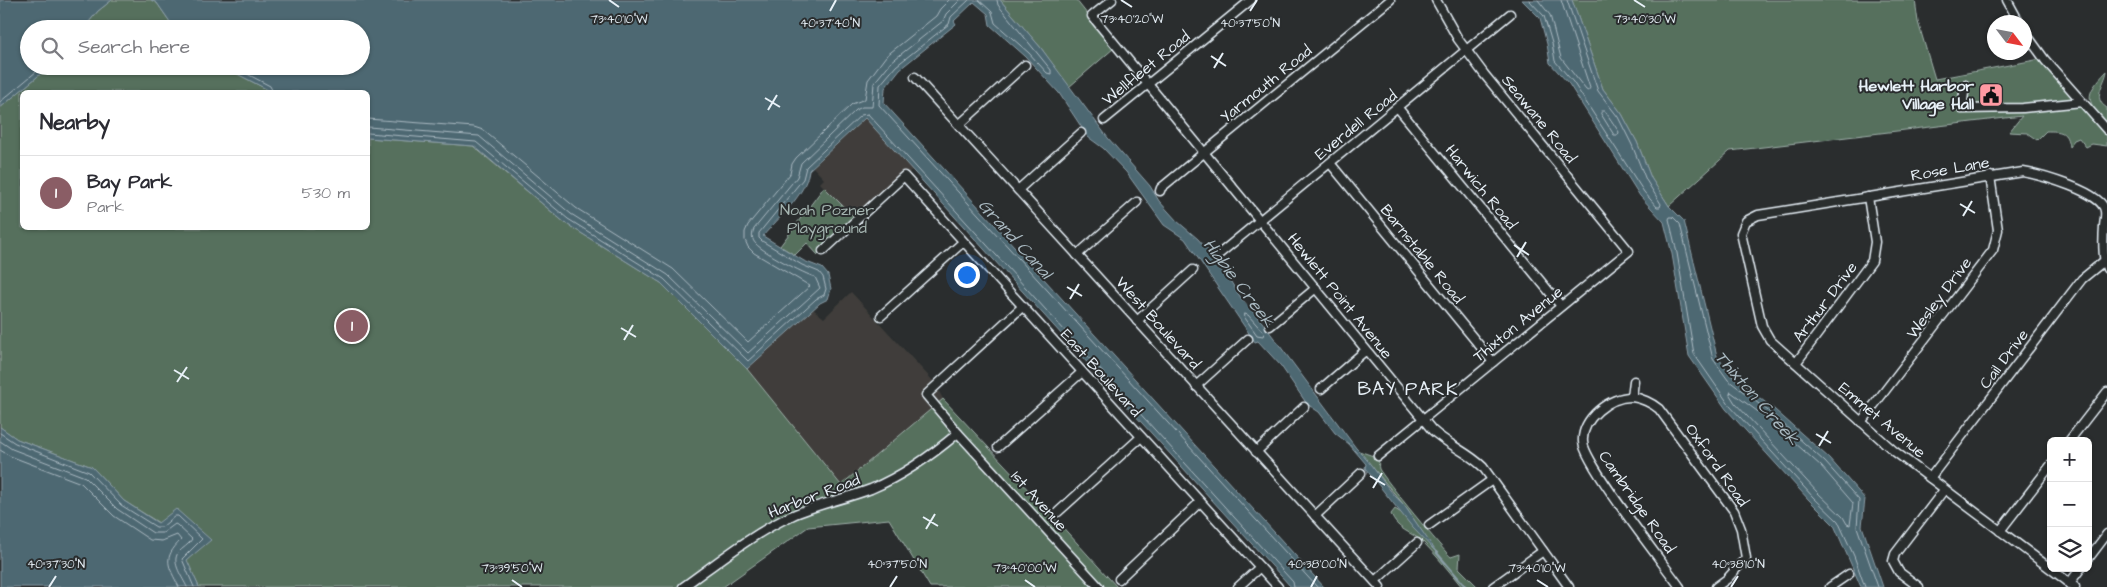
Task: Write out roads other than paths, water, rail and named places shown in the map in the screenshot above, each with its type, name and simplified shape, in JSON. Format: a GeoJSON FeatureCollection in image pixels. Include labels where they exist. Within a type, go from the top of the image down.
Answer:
{"type":"FeatureCollection","features":[{"type":"Feature","properties":{"kind":"street","name":"Hewlett Point Avenue"},"geometry":{"type":"LineString","coordinates":[[1112,0],[1092,16],[1424,419],[1442,439],[1478,462],[1569,587]]}},
{"type":"Feature","properties":{"kind":"street","name":"Wellfleet Road"},"geometry":{"type":"LineString","coordinates":[[1104,120],[1251,0]]}},
{"type":"Feature","properties":{"kind":"street","name":"Yarmouth Road"},"geometry":{"type":"LineString","coordinates":[[1160,190],[1390,0]]}},
{"type":"Feature","properties":{"kind":"street","name":"Seawane Road"},"geometry":{"type":"LineString","coordinates":[[1436,0],[1458,39],[1630,250]]}},
{"type":"Feature","properties":{"kind":"street"},"geometry":{"type":"LineString","coordinates":[[2007,0],[2015,15]]}},
{"type":"Feature","properties":{"kind":"street","name":"Everdell Road"},"geometry":{"type":"LineString","coordinates":[[1218,256],[1468,51],[1510,14]]}},
{"type":"Feature","properties":{"kind":"street"},"geometry":{"type":"LineString","coordinates":[[2032,42],[2107,130]]}},
{"type":"Feature","properties":{"kind":"street"},"geometry":{"type":"LineString","coordinates":[[959,125],[1025,65]]}},
{"type":"Feature","properties":{"kind":"street","name":"West Boulevard"},"geometry":{"type":"LineString","coordinates":[[915,77],[1380,587]]}},
{"type":"Feature","properties":{"kind":"street"},"geometry":{"type":"LineString","coordinates":[[1964,86],[1962,109],[2022,108],[2080,100]]}},
{"type":"Feature","properties":{"kind":"street","name":"Harwich Road"},"geometry":{"type":"LineString","coordinates":[[1398,108],[1561,306]]}},
{"type":"Feature","properties":{"kind":"street"},"geometry":{"type":"LineString","coordinates":[[1018,190],[1081,133]]}},
{"type":"Feature","properties":{"kind":"street","name":"Barnstable Road"},"geometry":{"type":"LineString","coordinates":[[1330,164],[1493,362]]}},
{"type":"Feature","properties":{"kind":"street","name":"Rose Lane"},"geometry":{"type":"LineString","coordinates":[[1742,226],[1746,221],[1758,215],[2011,172],[2034,174],[2060,182],[2097,199],[2105,211],[2104,261]]}},
{"type":"Feature","properties":{"kind":"street","name":"East Boulevard"},"geometry":{"type":"LineString","coordinates":[[823,251],[904,176],[1278,587]]}},
{"type":"Feature","properties":{"kind":"street","name":"Wesley Drive"},"geometry":{"type":"LineString","coordinates":[[1861,422],[1994,250],[1998,230],[1990,176]]}},
{"type":"Feature","properties":{"kind":"street","name":"Arthur Drive"},"geometry":{"type":"LineString","coordinates":[[1796,363],[1872,261],[1875,242],[1868,197]]}},
{"type":"Feature","properties":{"kind":"street"},"geometry":{"type":"LineString","coordinates":[[1077,255],[1137,202]]}},
{"type":"Feature","properties":{"kind":"street","name":"Emmet Avenue"},"geometry":{"type":"LineString","coordinates":[[1742,226],[1742,238],[1762,326],[1770,340],[1894,451],[2072,585]]}},
{"type":"Feature","properties":{"kind":"street"},"geometry":{"type":"LineString","coordinates":[[881,316],[963,242]]}},
{"type":"Feature","properties":{"kind":"street","name":"Thixton Avenue"},"geometry":{"type":"LineString","coordinates":[[1378,456],[1630,250]]}},
{"type":"Feature","properties":{"kind":"street"},"geometry":{"type":"LineString","coordinates":[[2104,261],[2107,269]]}},
{"type":"Feature","properties":{"kind":"street","name":"Cail Drive"},"geometry":{"type":"LineString","coordinates":[[1930,478],[2082,279],[2104,261]]}},
{"type":"Feature","properties":{"kind":"street"},"geometry":{"type":"LineString","coordinates":[[1137,321],[1194,270]]}},
{"type":"Feature","properties":{"kind":"street"},"geometry":{"type":"LineString","coordinates":[[1270,326],[1316,288]]}},
{"type":"Feature","properties":{"kind":"street","name":"1st Avenue"},"geometry":{"type":"LineString","coordinates":[[1022,307],[926,395],[958,433],[1099,587]]}},
{"type":"Feature","properties":{"kind":"street"},"geometry":{"type":"LineString","coordinates":[[1196,386],[1248,340]]}},
{"type":"Feature","properties":{"kind":"street"},"geometry":{"type":"LineString","coordinates":[[1321,389],[1366,350]]}},
{"type":"Feature","properties":{"kind":"street"},"geometry":{"type":"LineString","coordinates":[[998,447],[1082,372]]}},
{"type":"Feature","properties":{"kind":"street"},"geometry":{"type":"LineString","coordinates":[[1632,397],[1634,381]]}},
{"type":"Feature","properties":{"kind":"street"},"geometry":{"type":"LineString","coordinates":[[2072,437],[2107,392]]}},
{"type":"Feature","properties":{"kind":"street","name":"Cambridge Road"},"geometry":{"type":"LineString","coordinates":[[1632,397],[1612,401],[1596,414],[1584,431],[1582,441],[1598,472],[1680,587]]}},
{"type":"Feature","properties":{"kind":"street","name":"Oxford Road"},"geometry":{"type":"LineString","coordinates":[[1632,397],[1651,403],[1668,420],[1737,517],[1746,558],[1727,579],[1716,587]]}},
{"type":"Feature","properties":{"kind":"street"},"geometry":{"type":"LineString","coordinates":[[1256,452],[1304,407]]}},
{"type":"Feature","properties":{"kind":"street","name":"Harbor Road"},"geometry":{"type":"LineString","coordinates":[[682,587],[753,536],[792,515],[870,489],[899,476],[930,457],[958,433]]}},
{"type":"Feature","properties":{"kind":"street"},"geometry":{"type":"LineString","coordinates":[[1058,512],[1141,437]]}},
{"type":"Feature","properties":{"kind":"street"},"geometry":{"type":"LineString","coordinates":[[2000,531],[2047,470]]}},
{"type":"Feature","properties":{"kind":"street"},"geometry":{"type":"LineString","coordinates":[[1315,516],[1361,473]]}},
{"type":"Feature","properties":{"kind":"street"},"geometry":{"type":"LineString","coordinates":[[1429,525],[1492,480]]}},
{"type":"Feature","properties":{"kind":"street"},"geometry":{"type":"LineString","coordinates":[[1919,587],[1899,572],[1893,561],[1896,554],[1944,490]]}},
{"type":"Feature","properties":{"kind":"street"},"geometry":{"type":"LineString","coordinates":[[1119,579],[1200,502]]}},
{"type":"Feature","properties":{"kind":"street"},"geometry":{"type":"LineString","coordinates":[[2092,554],[2107,534]]}},
{"type":"Feature","properties":{"kind":"street"},"geometry":{"type":"LineString","coordinates":[[1374,581],[1417,542]]}},
{"type":"Feature","properties":{"kind":"street"},"geometry":{"type":"LineString","coordinates":[[1493,587],[1544,551]]}},
{"type":"Feature","properties":{"kind":"street"},"geometry":{"type":"LineString","coordinates":[[1238,587],[1260,567]]}},
{"type":"Feature","properties":{"kind":"street"},"geometry":{"type":"LineString","coordinates":[[2072,585],[2079,572]]}},
{"type":"Feature","properties":{"kind":"street"},"geometry":{"type":"LineString","coordinates":[[1830,587],[1849,574]]}},
{"type":"Feature","properties":{"kind":"water"},"geometry":{"type":"Polygon","coordinates":[[[0,0],[112,0],[90,20],[20,20],[20,75],[39,75],[0,108],[0,0]]]}},
{"type":"Feature","properties":{"kind":"water"},"geometry":{"type":"Polygon","coordinates":[[[151,0],[1000,0],[1041,48],[1108,138],[1150,186],[1159,201],[1177,221],[1198,239],[1219,263],[1241,298],[1262,322],[1356,448],[1404,505],[1437,553],[1413,528],[1365,468],[1366,464],[1349,444],[1335,433],[1319,412],[1307,404],[1281,366],[1258,341],[1255,342],[1185,239],[1164,225],[1126,172],[1103,148],[1088,137],[1059,93],[1025,56],[990,25],[988,14],[974,2],[954,21],[956,24],[900,69],[885,88],[884,103],[1324,587],[1291,587],[865,118],[809,170],[803,188],[797,197],[763,236],[804,261],[822,268],[828,275],[831,289],[828,299],[820,303],[747,369],[661,283],[565,223],[474,146],[370,138],[370,90],[268,90],[239,75],[370,75],[370,20],[169,20],[157,3],[151,0]]]}},
{"type":"Feature","properties":{"kind":"water","name":"Thixton Creek"},"geometry":{"type":"Polygon","coordinates":[[[1522,0],[1572,0],[1603,89],[1622,114],[1637,142],[1651,178],[1669,206],[1684,221],[1717,356],[1732,376],[1775,410],[1829,458],[1865,499],[1862,526],[1883,587],[1861,587],[1834,525],[1726,409],[1689,356],[1672,254],[1664,222],[1640,196],[1569,84],[1550,63],[1540,18],[1522,0]]]}},
{"type":"Feature","properties":{"kind":"water"},"geometry":{"type":"Polygon","coordinates":[[[0,427],[17,439],[92,467],[124,501],[158,523],[176,509],[211,540],[187,560],[199,587],[0,587],[0,427]]]}},
{"type":"Feature","properties":{"kind":"waterway","name":"Higbie Creek"},"geometry":{"type":"LineString","coordinates":[[1436,552],[1466,587]]}},
{"type":"Feature","properties":{"kind":"place","name":"Hewlett Harbor Village Hall"},"geometry":{"type":"Point","coordinates":[1991,95]}},
{"type":"Feature","properties":{"kind":"place","name":"Bay Park"},"geometry":{"type":"Point","coordinates":[352,326]}},
{"type":"Feature","properties":{"kind":"district","name":"BAY PARK"},"geometry":{"type":"Point","coordinates":[1408,389]}},
{"type":"Feature","properties":{"kind":"park label","name":"Noah Pozner Playground"},"geometry":{"type":"Point","coordinates":[827,219]}},
{"type":"Feature","properties":{"kind":"water label","name":"Grand Canal"},"geometry":{"type":"Point","coordinates":[1015,239]}}]}
